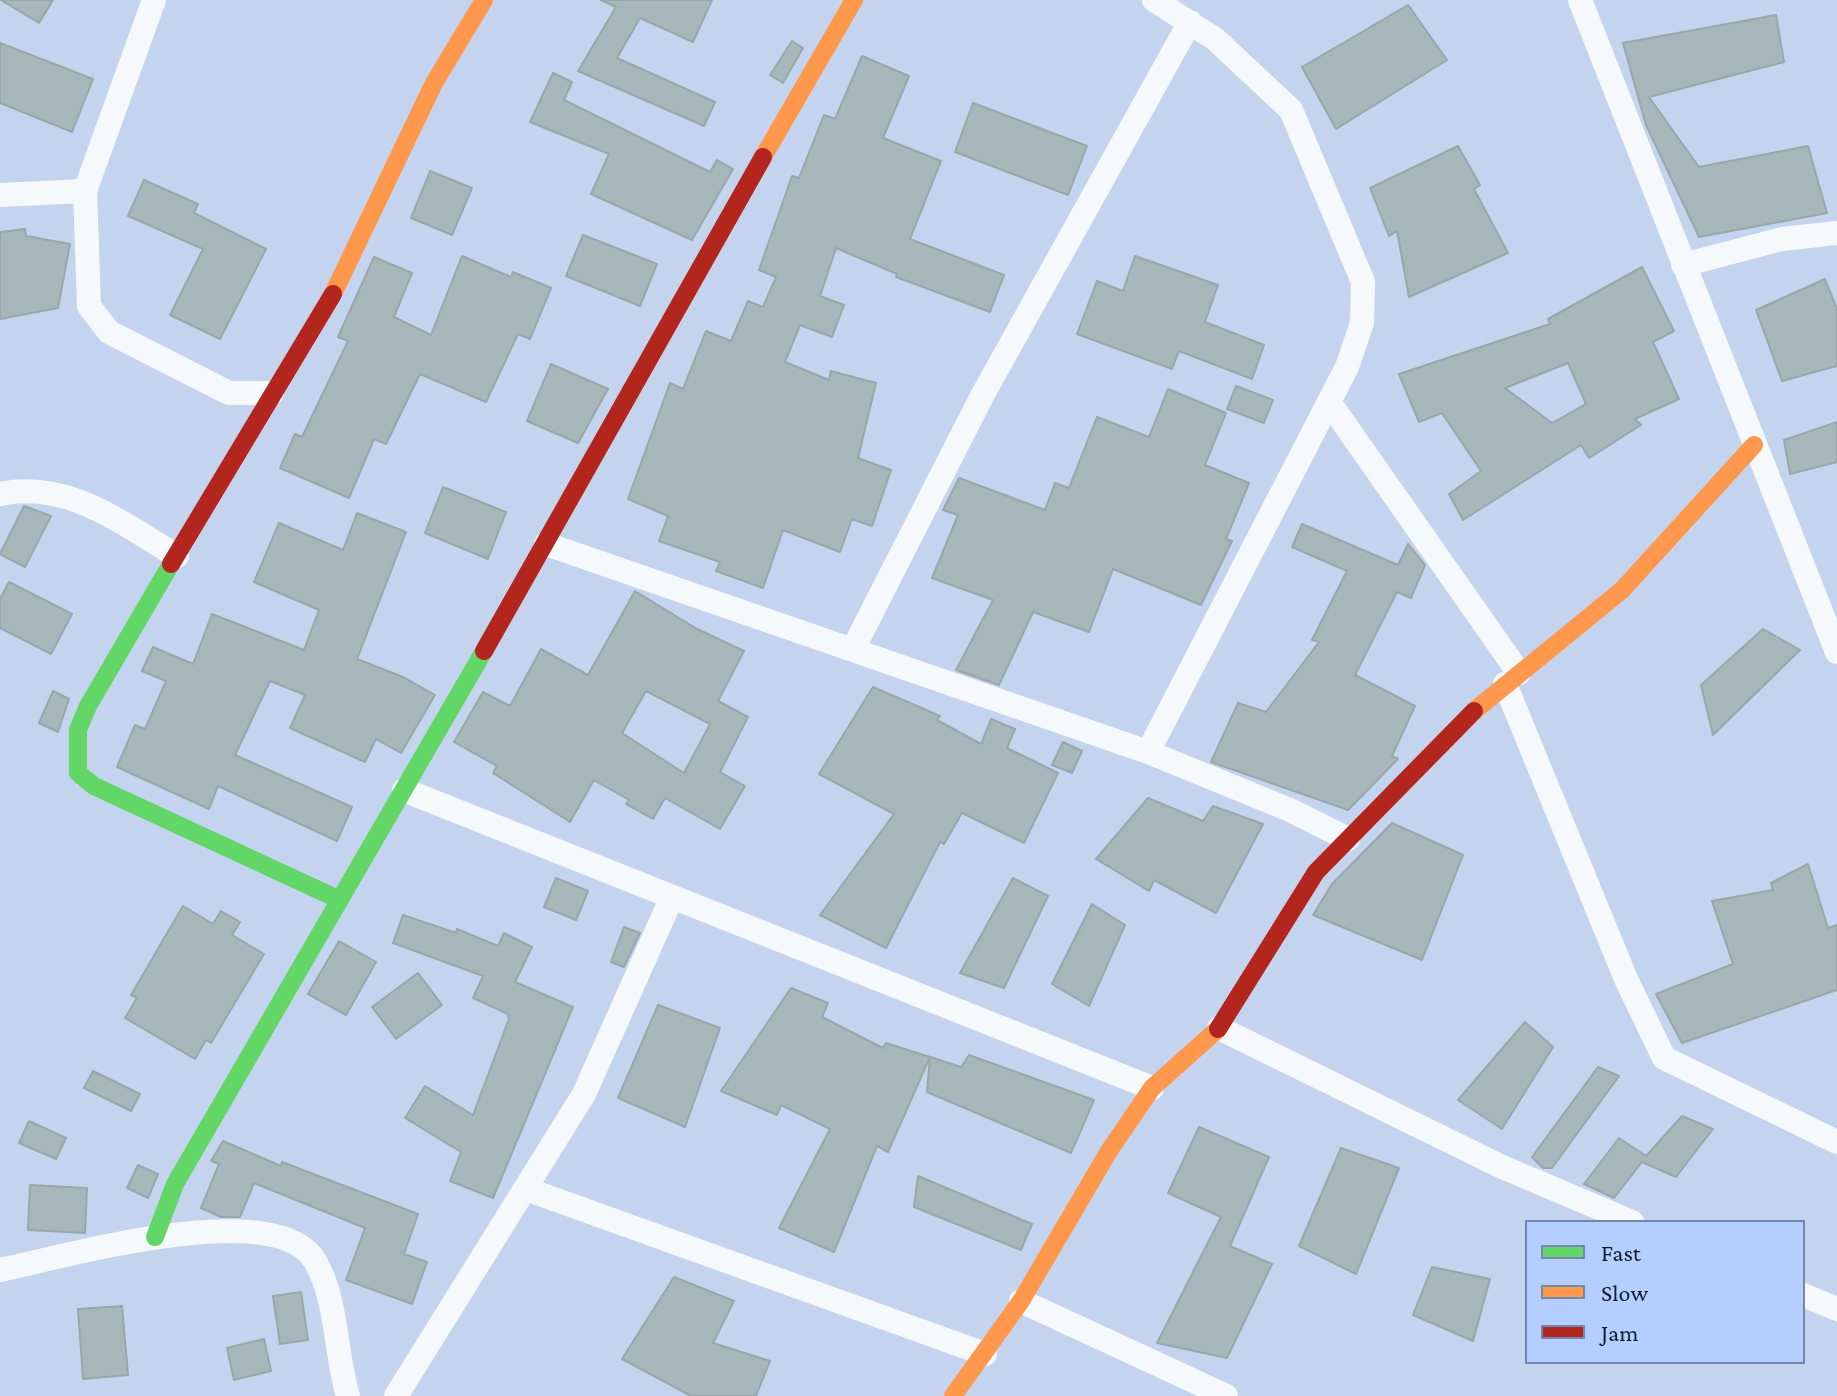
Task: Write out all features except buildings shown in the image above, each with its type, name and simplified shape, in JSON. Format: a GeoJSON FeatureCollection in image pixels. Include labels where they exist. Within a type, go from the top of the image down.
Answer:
{"type":"FeatureCollection","features":[{"type":"Feature","properties":{"kind":"street"},"geometry":{"type":"LineString","coordinates":[[154,0],[85,191],[89,306],[100,323],[229,393],[272,393]]}},
{"type":"Feature","properties":{"kind":"street"},"geometry":{"type":"LineString","coordinates":[[340,900],[94,786],[78,773],[78,730],[88,706],[245,437],[339,284],[434,83],[484,0]]}},
{"type":"Feature","properties":{"kind":"street"},"geometry":{"type":"LineString","coordinates":[[155,1237],[175,1184],[546,544],[680,300],[854,0]]}},
{"type":"Feature","properties":{"kind":"street"},"geometry":{"type":"LineString","coordinates":[[1148,752],[1347,367],[1362,323],[1363,282],[1291,110],[1215,39],[1154,0]]}},
{"type":"Feature","properties":{"kind":"street"},"geometry":{"type":"LineString","coordinates":[[1580,0],[1837,652]]}},
{"type":"Feature","properties":{"kind":"street"},"geometry":{"type":"LineString","coordinates":[[853,649],[982,396],[1190,22]]}},
{"type":"Feature","properties":{"kind":"street"},"geometry":{"type":"LineString","coordinates":[[0,195],[85,191]]}},
{"type":"Feature","properties":{"kind":"street"},"geometry":{"type":"LineString","coordinates":[[1683,265],[1782,239],[1837,233]]}},
{"type":"Feature","properties":{"kind":"street"},"geometry":{"type":"LineString","coordinates":[[229,393],[245,437]]}},
{"type":"Feature","properties":{"kind":"street"},"geometry":{"type":"LineString","coordinates":[[1329,402],[1512,678],[1626,979],[1664,1058],[1837,1142]]}},
{"type":"Feature","properties":{"kind":"street"},"geometry":{"type":"LineString","coordinates":[[953,1396],[1021,1301],[1109,1151],[1152,1088],[1219,1028],[1316,872],[1483,701],[1622,590],[1754,445]]}},
{"type":"Feature","properties":{"kind":"street"},"geometry":{"type":"LineString","coordinates":[[0,494],[20,490],[59,493],[87,503],[177,556]]}},
{"type":"Feature","properties":{"kind":"street"},"geometry":{"type":"LineString","coordinates":[[546,544],[1148,752],[1290,810],[1348,839]]}},
{"type":"Feature","properties":{"kind":"street"},"geometry":{"type":"LineString","coordinates":[[404,790],[1152,1088]]}},
{"type":"Feature","properties":{"kind":"street"},"geometry":{"type":"LineString","coordinates":[[396,1396],[584,1094],[672,897]]}},
{"type":"Feature","properties":{"kind":"street"},"geometry":{"type":"LineString","coordinates":[[1219,1028],[1500,1166],[1627,1220]]}},
{"type":"Feature","properties":{"kind":"street"},"geometry":{"type":"LineString","coordinates":[[526,1189],[985,1354]]}},
{"type":"Feature","properties":{"kind":"street"},"geometry":{"type":"LineString","coordinates":[[0,1270],[182,1231],[271,1233],[297,1241],[315,1261],[337,1330],[348,1396]]}},
{"type":"Feature","properties":{"kind":"street"},"geometry":{"type":"LineString","coordinates":[[1805,1296],[1837,1309]]}},
{"type":"Feature","properties":{"kind":"street"},"geometry":{"type":"LineString","coordinates":[[1021,1301],[1226,1396]]}},
{"type":"Feature","properties":{"kind":"traffic: fast"},"geometry":{"type":"LineString","coordinates":[[171,564],[88,706],[78,730],[78,773],[94,786],[340,900]]}},
{"type":"Feature","properties":{"kind":"traffic: fast"},"geometry":{"type":"LineString","coordinates":[[155,1237],[175,1184],[484,651]]}},
{"type":"Feature","properties":{"kind":"traffic: slow"},"geometry":{"type":"LineString","coordinates":[[333,294],[434,83],[484,0]]}},
{"type":"Feature","properties":{"kind":"traffic: slow"},"geometry":{"type":"LineString","coordinates":[[763,157],[854,0]]}},
{"type":"Feature","properties":{"kind":"traffic: slow"},"geometry":{"type":"LineString","coordinates":[[1474,711],[1622,590],[1754,445]]}},
{"type":"Feature","properties":{"kind":"traffic: slow"},"geometry":{"type":"LineString","coordinates":[[953,1396],[1021,1301],[1109,1151],[1152,1088],[1218,1029]]}},
{"type":"Feature","properties":{"kind":"traffic: jam"},"geometry":{"type":"LineString","coordinates":[[484,651],[763,157]]}},
{"type":"Feature","properties":{"kind":"traffic: jam"},"geometry":{"type":"LineString","coordinates":[[171,564],[333,294]]}},
{"type":"Feature","properties":{"kind":"traffic: jam"},"geometry":{"type":"LineString","coordinates":[[1218,1029],[1316,872],[1474,711]]}}]}
